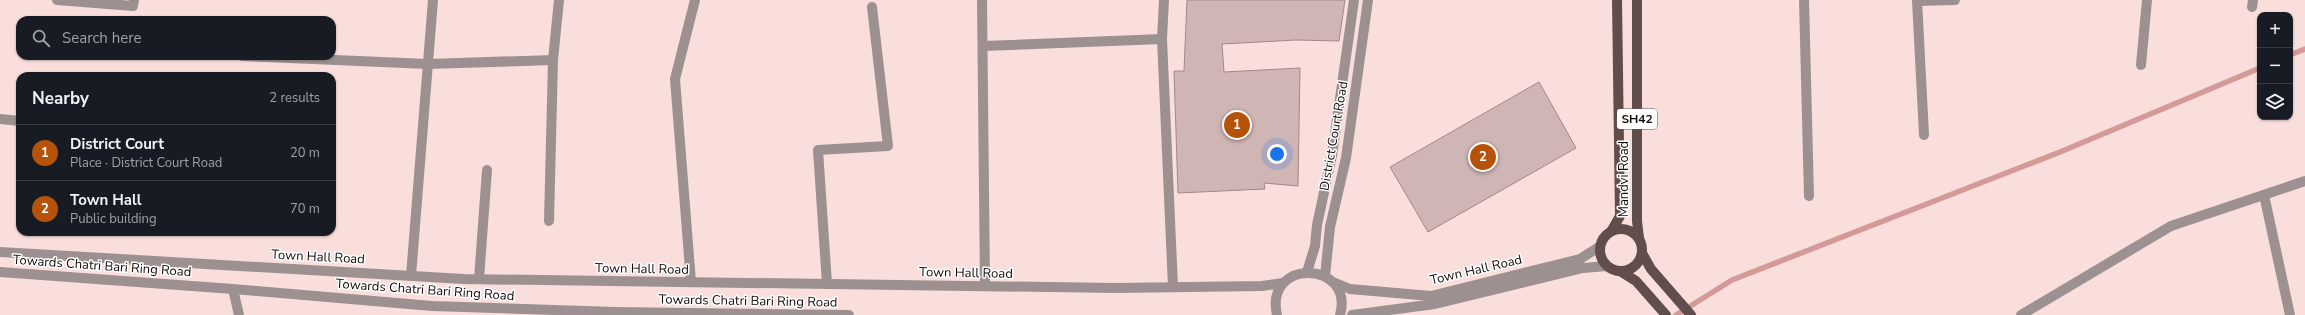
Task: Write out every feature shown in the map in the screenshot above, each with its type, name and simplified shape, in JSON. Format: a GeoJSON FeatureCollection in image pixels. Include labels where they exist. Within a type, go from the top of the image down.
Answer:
{"type":"FeatureCollection","features":[{"type":"Feature","properties":{"kind":"main road","name":"Mandvi Road"},"geometry":{"type":"LineString","coordinates":[[1612,230],[1620,216],[1617,0]]}},
{"type":"Feature","properties":{"kind":"main road","name":"Mandvi Road"},"geometry":{"type":"LineString","coordinates":[[1637,0],[1636,221],[1639,238]]}},
{"type":"Feature","properties":{"kind":"main road"},"geometry":{"type":"LineString","coordinates":[[1666,315],[1636,281],[1620,271],[1607,266],[1600,255],[1599,247],[1601,240],[1612,230],[1626,229],[1639,238],[1642,253],[1651,269],[1691,315]]}},
{"type":"Feature","properties":{"kind":"main road"},"geometry":{"type":"LineString","coordinates":[[1620,271],[1633,267],[1639,261],[1642,253]]}},
{"type":"Feature","properties":{"kind":"street"},"geometry":{"type":"LineString","coordinates":[[57,0],[133,6],[134,0]]}},
{"type":"Feature","properties":{"kind":"street"},"geometry":{"type":"LineString","coordinates":[[411,276],[433,0]]}},
{"type":"Feature","properties":{"kind":"street"},"geometry":{"type":"LineString","coordinates":[[549,220],[552,60],[559,0]]}},
{"type":"Feature","properties":{"kind":"street"},"geometry":{"type":"LineString","coordinates":[[691,282],[675,79],[695,0]]}},
{"type":"Feature","properties":{"kind":"street"},"geometry":{"type":"LineString","coordinates":[[982,0],[985,286]]}},
{"type":"Feature","properties":{"kind":"street"},"geometry":{"type":"LineString","coordinates":[[1164,0],[1162,39],[1173,288]]}},
{"type":"Feature","properties":{"kind":"street","name":"District Court Road"},"geometry":{"type":"LineString","coordinates":[[1307,272],[1315,246],[1317,225],[1332,155],[1354,0]]}},
{"type":"Feature","properties":{"kind":"street","name":"District Court Road"},"geometry":{"type":"LineString","coordinates":[[1329,279],[1330,227],[1346,158],[1368,0]]}},
{"type":"Feature","properties":{"kind":"street"},"geometry":{"type":"LineString","coordinates":[[1804,0],[1808,196]]}},
{"type":"Feature","properties":{"kind":"street"},"geometry":{"type":"LineString","coordinates":[[1924,135],[1917,0],[1955,0]]}},
{"type":"Feature","properties":{"kind":"street"},"geometry":{"type":"LineString","coordinates":[[2141,65],[2146,0]]}},
{"type":"Feature","properties":{"kind":"street"},"geometry":{"type":"LineString","coordinates":[[827,284],[818,150],[888,146],[872,7]]}},
{"type":"Feature","properties":{"kind":"street"},"geometry":{"type":"LineString","coordinates":[[983,46],[1162,39]]}},
{"type":"Feature","properties":{"kind":"street"},"geometry":{"type":"LineString","coordinates":[[336,60],[428,64],[552,60]]}},
{"type":"Feature","properties":{"kind":"street"},"geometry":{"type":"LineString","coordinates":[[0,120],[16,121]]}},
{"type":"Feature","properties":{"kind":"street"},"geometry":{"type":"LineString","coordinates":[[478,279],[487,170]]}},
{"type":"Feature","properties":{"kind":"street"},"geometry":{"type":"LineString","coordinates":[[2021,315],[2171,226],[2305,181]]}},
{"type":"Feature","properties":{"kind":"street"},"geometry":{"type":"LineString","coordinates":[[2264,195],[2290,315]]}},
{"type":"Feature","properties":{"kind":"street","name":"Town Hall Road"},"geometry":{"type":"LineString","coordinates":[[0,252],[478,279],[1173,288],[1262,286],[1283,283],[1290,277],[1307,272],[1350,288],[1431,296],[1580,259],[1599,247]]}},
{"type":"Feature","properties":{"kind":"street","name":"Town Hall Road"},"geometry":{"type":"LineString","coordinates":[[1352,315],[1411,311],[1583,268],[1607,266]]}},
{"type":"Feature","properties":{"kind":"street","name":"Towards Chatri Bari Ring Road"},"geometry":{"type":"LineString","coordinates":[[0,272],[233,289],[432,306],[616,312],[850,315]]}},
{"type":"Feature","properties":{"kind":"street"},"geometry":{"type":"LineString","coordinates":[[1329,279],[1342,300],[1340,315]]}},
{"type":"Feature","properties":{"kind":"street"},"geometry":{"type":"LineString","coordinates":[[1277,315],[1276,299],[1283,283]]}},
{"type":"Feature","properties":{"kind":"street"},"geometry":{"type":"LineString","coordinates":[[233,289],[239,315]]}},
{"type":"Feature","properties":{"kind":"building"},"geometry":{"type":"Polygon","coordinates":[[[1187,0],[1345,0],[1339,41],[1296,40],[1222,44],[1224,72],[1300,68],[1298,186],[1264,183],[1265,189],[1178,193],[1174,71],[1184,71],[1187,0]]]}},
{"type":"Feature","properties":{"kind":"building"},"geometry":{"type":"Polygon","coordinates":[[[1539,82],[1576,148],[1428,232],[1390,167],[1539,82]]]}},
{"type":"Feature","properties":{"kind":"waterway"},"geometry":{"type":"LineString","coordinates":[[2293,54],[2305,49]]}},
{"type":"Feature","properties":{"kind":"waterway"},"geometry":{"type":"LineString","coordinates":[[1676,315],[1732,280],[2060,152],[2257,69]]}},
{"type":"Feature","properties":{"kind":"place","name":"District Court"},"geometry":{"type":"Point","coordinates":[1237,125]}},
{"type":"Feature","properties":{"kind":"place","name":"Town Hall"},"geometry":{"type":"Point","coordinates":[1483,157]}}]}
